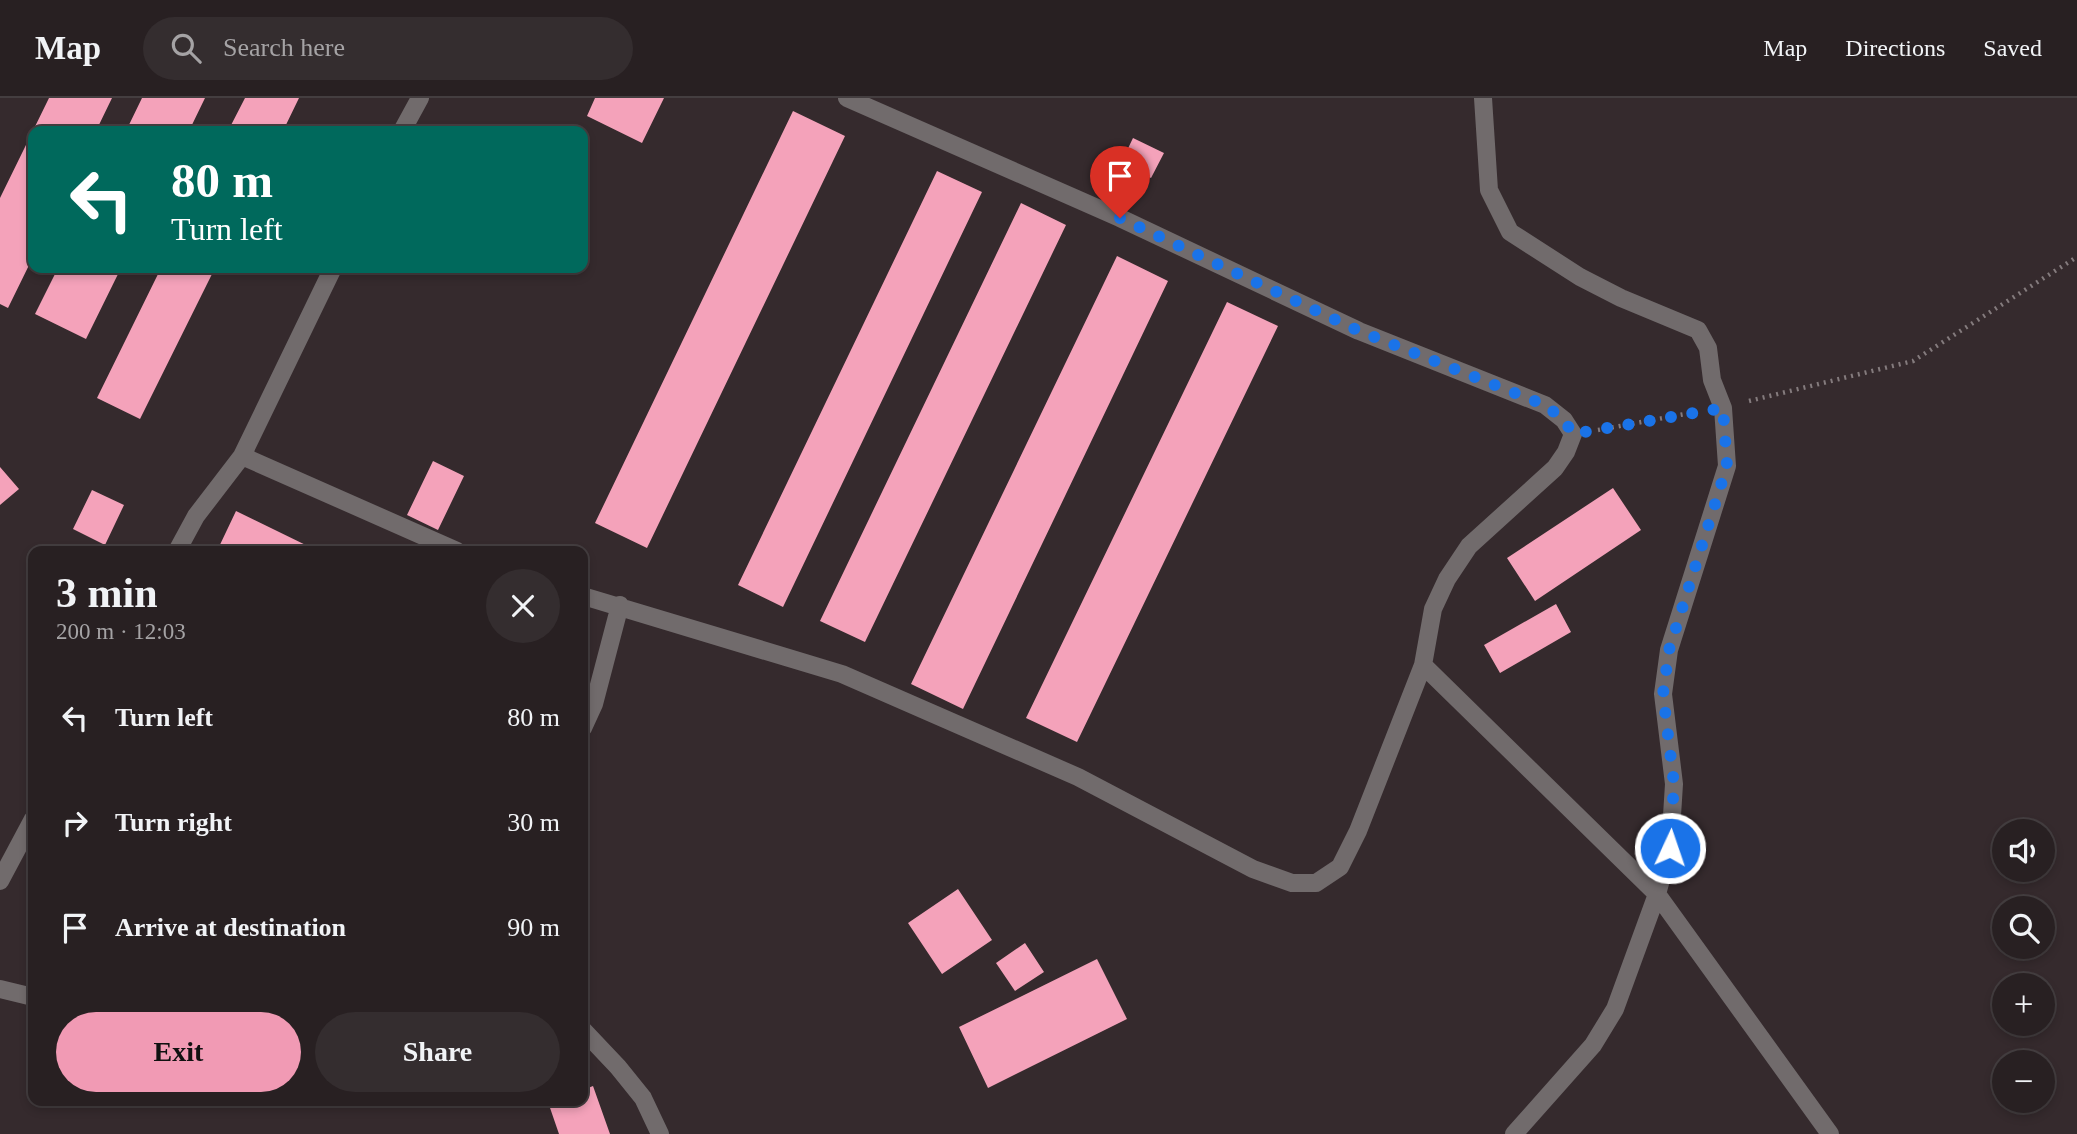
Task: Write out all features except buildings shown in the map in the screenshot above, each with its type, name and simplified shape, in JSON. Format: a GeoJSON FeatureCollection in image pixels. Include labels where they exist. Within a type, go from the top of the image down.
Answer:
{"type":"FeatureCollection","features":[{"type":"Feature","properties":{"kind":"lane"},"geometry":{"type":"LineString","coordinates":[[405,126],[420,98]]}},
{"type":"Feature","properties":{"kind":"lane"},"geometry":{"type":"LineString","coordinates":[[588,597],[842,674],[1078,777],[1253,869],[1292,883],[1316,883],[1340,867],[1358,831],[1423,664],[1433,609],[1447,579],[1469,546],[1555,468],[1566,452],[1573,434],[1564,420],[1545,405],[1359,331],[1120,218],[847,98]]}},
{"type":"Feature","properties":{"kind":"lane"},"geometry":{"type":"LineString","coordinates":[[1483,98],[1489,190],[1510,232],[1580,277],[1621,298],[1698,330],[1708,348],[1712,380],[1723,408],[1727,466],[1669,650],[1663,694],[1674,784],[1670,848],[1657,894],[1615,1009],[1593,1045],[1514,1134]]}},
{"type":"Feature","properties":{"kind":"lane"},"geometry":{"type":"LineString","coordinates":[[180,546],[196,516],[242,456],[331,273]]}},
{"type":"Feature","properties":{"kind":"lane"},"geometry":{"type":"LineString","coordinates":[[242,456],[446,546]]}},
{"type":"Feature","properties":{"kind":"lane"},"geometry":{"type":"LineString","coordinates":[[588,717],[594,704],[620,605]]}},
{"type":"Feature","properties":{"kind":"lane"},"geometry":{"type":"LineString","coordinates":[[1423,664],[1657,894],[1830,1134]]}},
{"type":"Feature","properties":{"kind":"lane"},"geometry":{"type":"LineString","coordinates":[[0,881],[28,828]]}},
{"type":"Feature","properties":{"kind":"lane"},"geometry":{"type":"LineString","coordinates":[[0,989],[28,996]]}},
{"type":"Feature","properties":{"kind":"lane"},"geometry":{"type":"LineString","coordinates":[[588,1035],[643,1098],[660,1134]]}},
{"type":"Feature","properties":{"kind":"path"},"geometry":{"type":"LineString","coordinates":[[1573,434],[1723,408],[1913,361],[2077,257]]}},
{"type":"Feature","properties":{"kind":"route"},"geometry":{"type":"LineString","coordinates":[[1120,218],[1359,331],[1545,405],[1564,420],[1573,434],[1723,408],[1727,466],[1699,563],[1669,650],[1663,694],[1674,784],[1670,848]]}}]}
